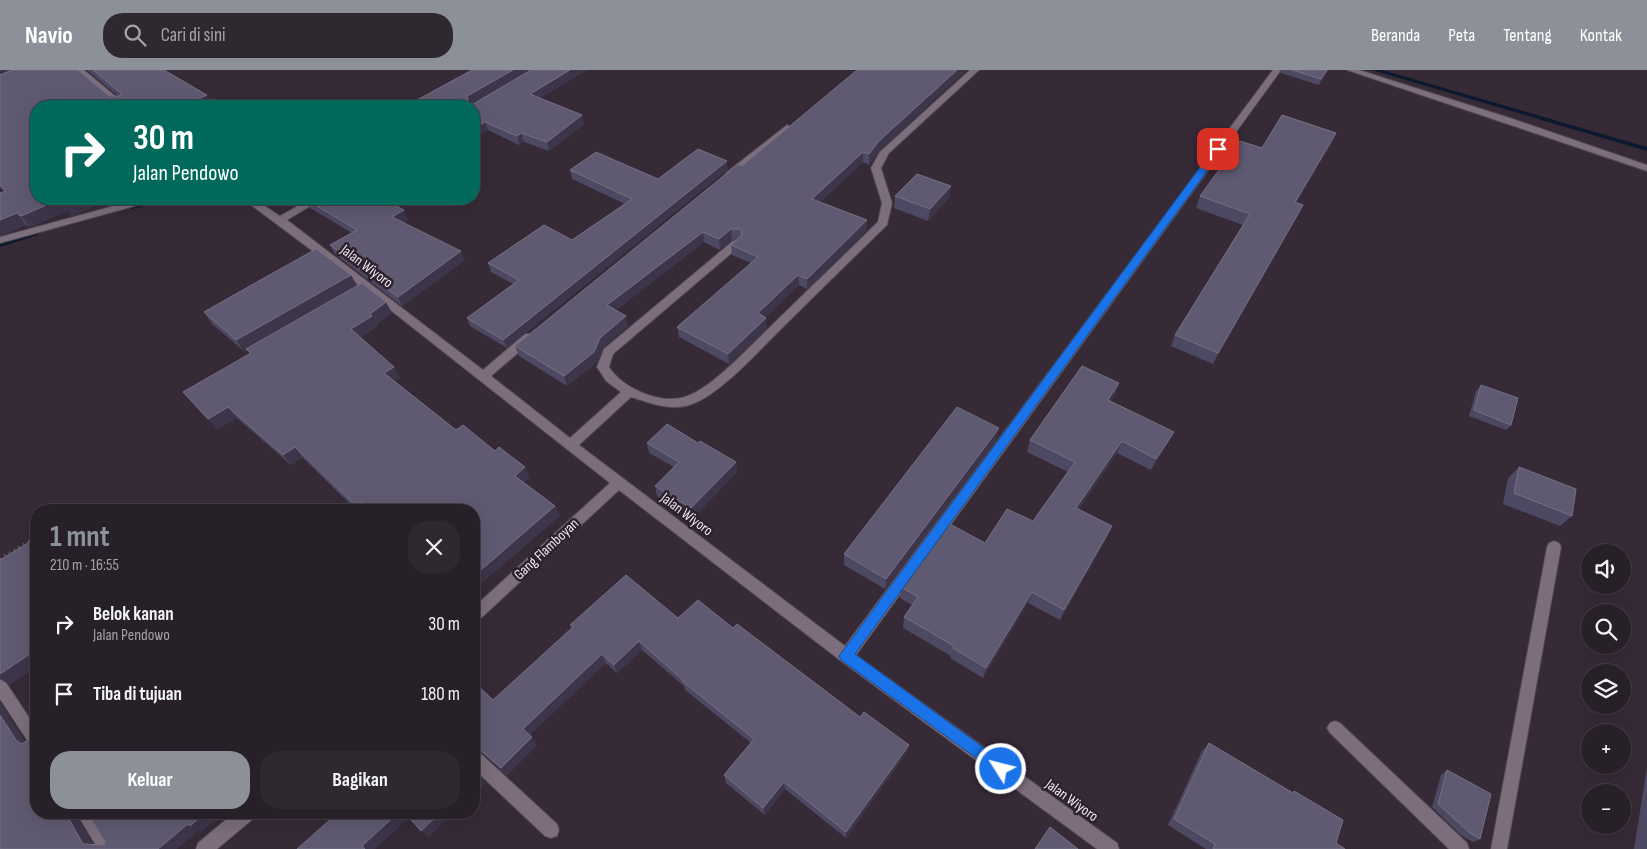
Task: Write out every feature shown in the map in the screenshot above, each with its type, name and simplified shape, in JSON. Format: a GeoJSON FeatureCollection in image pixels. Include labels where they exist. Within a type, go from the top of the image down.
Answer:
{"type":"FeatureCollection","features":[{"type":"Feature","properties":{"kind":"street"},"geometry":{"type":"LineString","coordinates":[[79,70],[116,100]]}},
{"type":"Feature","properties":{"kind":"street"},"geometry":{"type":"LineString","coordinates":[[737,243],[608,352],[603,367],[610,378],[629,392],[659,402],[677,404],[693,400],[738,365],[883,223],[887,203],[876,168],[885,152],[975,70]]}},
{"type":"Feature","properties":{"kind":"street"},"geometry":{"type":"LineString","coordinates":[[846,656],[1277,70]]}},
{"type":"Feature","properties":{"kind":"street"},"geometry":{"type":"LineString","coordinates":[[1351,70],[1507,120],[1647,168]]}},
{"type":"Feature","properties":{"kind":"street"},"geometry":{"type":"LineString","coordinates":[[722,181],[798,120]]}},
{"type":"Feature","properties":{"kind":"street"},"geometry":{"type":"LineString","coordinates":[[0,240],[125,205]]}},
{"type":"Feature","properties":{"kind":"street","name":"Jalan Wiyoro"},"geometry":{"type":"LineString","coordinates":[[257,205],[280,220],[364,290],[484,377],[618,483],[846,656],[1110,849]]}},
{"type":"Feature","properties":{"kind":"street"},"geometry":{"type":"LineString","coordinates":[[280,220],[307,205]]}},
{"type":"Feature","properties":{"kind":"street"},"geometry":{"type":"LineString","coordinates":[[484,377],[538,330]]}},
{"type":"Feature","properties":{"kind":"street"},"geometry":{"type":"LineString","coordinates":[[571,445],[629,392]]}},
{"type":"Feature","properties":{"kind":"street","name":"Gang Flamboyan"},"geometry":{"type":"LineString","coordinates":[[480,610],[618,483]]}},
{"type":"Feature","properties":{"kind":"street"},"geometry":{"type":"LineString","coordinates":[[1499,849],[1554,547]]}},
{"type":"Feature","properties":{"kind":"street"},"geometry":{"type":"LineString","coordinates":[[0,686],[30,732]]}},
{"type":"Feature","properties":{"kind":"street"},"geometry":{"type":"LineString","coordinates":[[1335,728],[1462,849]]}},
{"type":"Feature","properties":{"kind":"street"},"geometry":{"type":"LineString","coordinates":[[480,765],[550,830]]}},
{"type":"Feature","properties":{"kind":"street"},"geometry":{"type":"LineString","coordinates":[[89,819],[108,849]]}},
{"type":"Feature","properties":{"kind":"street"},"geometry":{"type":"LineString","coordinates":[[204,849],[240,819]]}},
{"type":"Feature","properties":{"kind":"path"},"geometry":{"type":"LineString","coordinates":[[0,559],[30,542]]}},
{"type":"Feature","properties":{"kind":"building"},"geometry":{"type":"Polygon","coordinates":[[[12,70],[78,70],[109,96],[121,96],[121,93],[93,70],[164,70],[207,95],[196,100],[30,100],[30,205],[46,205],[21,216],[17,213],[0,220],[0,193],[6,191],[0,185],[0,75],[12,70]]]}},
{"type":"Feature","properties":{"kind":"building"},"geometry":{"type":"Polygon","coordinates":[[[472,70],[513,70],[467,96],[468,100],[417,100],[472,70]]]}},
{"type":"Feature","properties":{"kind":"building"},"geometry":{"type":"Polygon","coordinates":[[[531,70],[570,70],[530,94],[582,115],[547,142],[521,133],[517,136],[485,122],[480,125],[480,100],[531,70]]]}},
{"type":"Feature","properties":{"kind":"building"},"geometry":{"type":"Polygon","coordinates":[[[857,70],[957,70],[879,141],[869,154],[863,152],[812,199],[867,220],[807,279],[798,275],[758,313],[766,318],[728,354],[677,327],[758,257],[731,245],[741,236],[742,231],[740,229],[731,229],[719,239],[703,232],[607,305],[626,316],[600,338],[594,352],[564,376],[515,346],[738,164],[742,166],[857,70]]]}},
{"type":"Feature","properties":{"kind":"building"},"geometry":{"type":"Polygon","coordinates":[[[1292,70],[1327,70],[1321,79],[1292,70]]]}},
{"type":"Feature","properties":{"kind":"building"},"geometry":{"type":"Polygon","coordinates":[[[1282,115],[1336,133],[1295,202],[1303,205],[1218,353],[1175,335],[1250,214],[1200,196],[1240,141],[1262,148],[1282,115]]]}},
{"type":"Feature","properties":{"kind":"building"},"geometry":{"type":"Polygon","coordinates":[[[698,149],[727,161],[503,340],[467,318],[519,280],[488,263],[544,225],[572,240],[632,199],[570,170],[596,152],[658,179],[698,149]]]}},
{"type":"Feature","properties":{"kind":"building"},"geometry":{"type":"Polygon","coordinates":[[[917,174],[951,186],[930,209],[895,196],[917,174]]]}},
{"type":"Feature","properties":{"kind":"building"},"geometry":{"type":"Polygon","coordinates":[[[315,205],[394,205],[404,210],[392,217],[461,251],[398,297],[330,245],[357,230],[315,205]]]}},
{"type":"Feature","properties":{"kind":"building"},"geometry":{"type":"Polygon","coordinates":[[[316,249],[351,275],[236,340],[204,312],[248,287],[316,249]]]}},
{"type":"Feature","properties":{"kind":"building"},"geometry":{"type":"Polygon","coordinates":[[[362,283],[386,302],[370,314],[372,316],[351,329],[394,367],[384,373],[456,430],[463,425],[495,451],[499,447],[525,467],[515,476],[555,506],[480,571],[480,504],[363,504],[361,502],[354,504],[295,447],[283,455],[228,407],[208,419],[183,392],[251,353],[246,349],[362,283]]]}},
{"type":"Feature","properties":{"kind":"building"},"geometry":{"type":"Polygon","coordinates":[[[1082,366],[1119,383],[1108,400],[1174,432],[1156,459],[1122,441],[1076,508],[1112,526],[1064,610],[1032,592],[986,668],[953,648],[954,646],[904,617],[918,597],[901,587],[948,523],[985,543],[1007,509],[1033,521],[1075,462],[1030,440],[1082,366]]]}},
{"type":"Feature","properties":{"kind":"building"},"geometry":{"type":"Polygon","coordinates":[[[1481,385],[1518,398],[1511,425],[1474,410],[1481,385]]]}},
{"type":"Feature","properties":{"kind":"building"},"geometry":{"type":"Polygon","coordinates":[[[957,407],[999,428],[886,579],[844,554],[957,407]]]}},
{"type":"Feature","properties":{"kind":"building"},"geometry":{"type":"Polygon","coordinates":[[[667,424],[698,443],[700,441],[736,462],[691,508],[655,486],[679,462],[647,443],[667,424]]]}},
{"type":"Feature","properties":{"kind":"building"},"geometry":{"type":"Polygon","coordinates":[[[1519,467],[1576,489],[1572,516],[1514,493],[1519,467]]]}},
{"type":"Feature","properties":{"kind":"building"},"geometry":{"type":"Polygon","coordinates":[[[30,542],[30,654],[0,674],[0,560],[30,542]]]}},
{"type":"Feature","properties":{"kind":"building"},"geometry":{"type":"Polygon","coordinates":[[[626,575],[678,618],[698,600],[733,628],[737,624],[860,717],[864,712],[909,745],[846,832],[784,782],[763,808],[724,775],[754,739],[682,681],[639,641],[614,665],[602,654],[523,729],[532,737],[501,768],[480,749],[480,688],[493,700],[573,627],[570,625],[626,575]]]}},
{"type":"Feature","properties":{"kind":"building"},"geometry":{"type":"Polygon","coordinates":[[[0,715],[16,740],[22,744],[30,738],[30,819],[69,819],[83,844],[104,845],[105,842],[91,819],[198,819],[190,826],[188,824],[158,849],[0,849],[0,715]]]}},
{"type":"Feature","properties":{"kind":"building"},"geometry":{"type":"Polygon","coordinates":[[[1209,743],[1293,793],[1294,791],[1343,820],[1336,843],[1345,849],[1213,849],[1215,844],[1174,819],[1209,743]]]}},
{"type":"Feature","properties":{"kind":"building"},"geometry":{"type":"Polygon","coordinates":[[[1447,770],[1491,794],[1480,839],[1469,832],[1438,804],[1447,770]]]}},
{"type":"Feature","properties":{"kind":"building"},"geometry":{"type":"Polygon","coordinates":[[[331,819],[391,819],[362,846],[365,849],[297,849],[331,819]]]}},
{"type":"Feature","properties":{"kind":"building"},"geometry":{"type":"Polygon","coordinates":[[[410,819],[434,819],[421,831],[410,819]]]}},
{"type":"Feature","properties":{"kind":"building"},"geometry":{"type":"Polygon","coordinates":[[[1050,827],[1078,849],[1035,849],[1050,827]]]}},
{"type":"Feature","properties":{"kind":"waterway"},"geometry":{"type":"LineString","coordinates":[[1375,70],[1647,149]]}},
{"type":"Feature","properties":{"kind":"waterway"},"geometry":{"type":"LineString","coordinates":[[131,207],[139,205]]}},
{"type":"Feature","properties":{"kind":"waterway"},"geometry":{"type":"LineString","coordinates":[[0,244],[35,233]]}},
{"type":"Feature","properties":{"kind":"route"},"geometry":{"type":"LineString","coordinates":[[1001,769],[846,656],[1218,149]]}}]}
